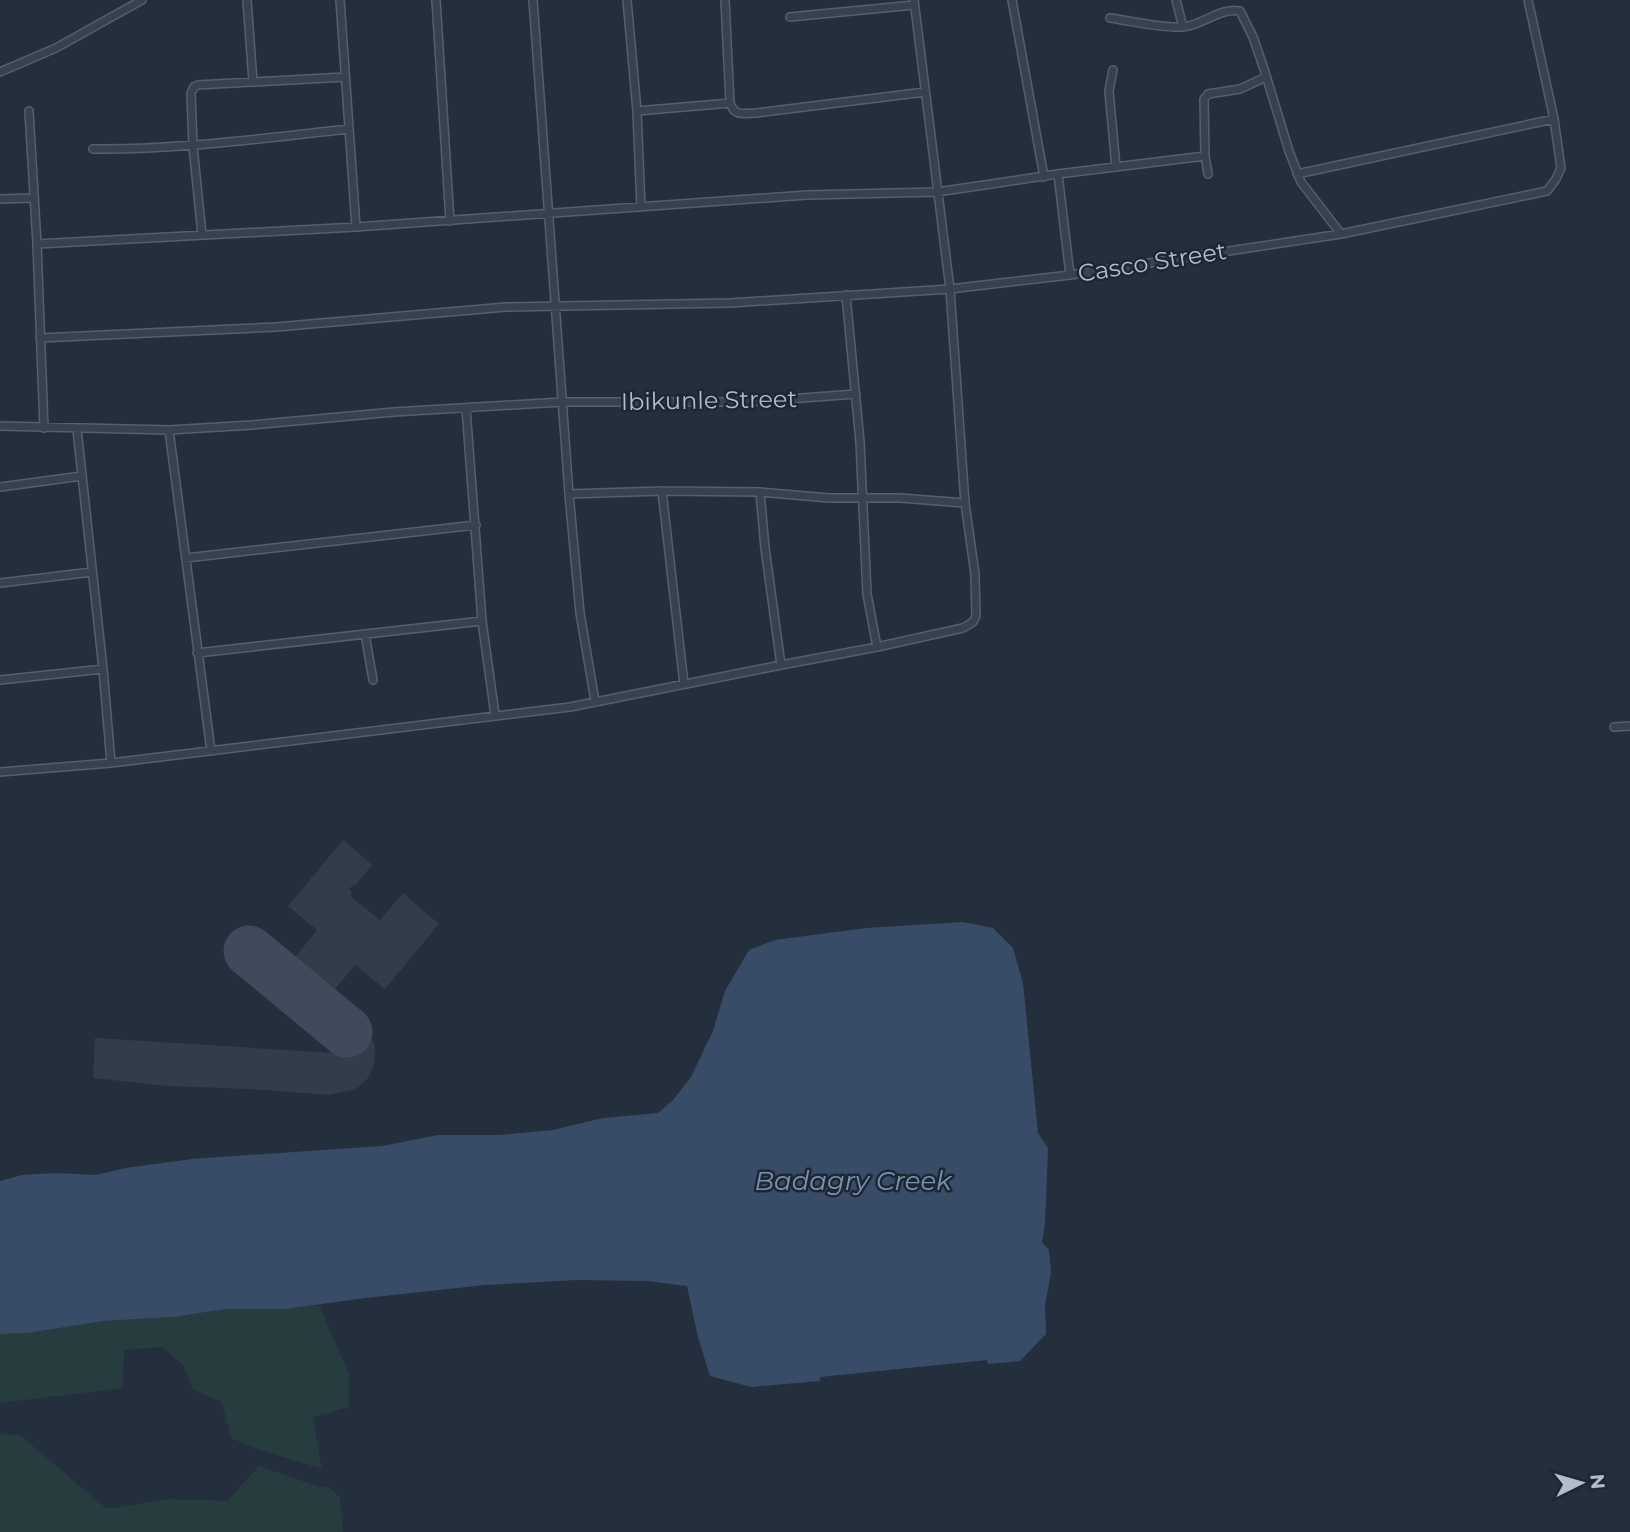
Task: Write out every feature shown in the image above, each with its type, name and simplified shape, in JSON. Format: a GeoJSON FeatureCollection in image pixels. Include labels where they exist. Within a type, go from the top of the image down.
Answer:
{"type":"FeatureCollection","features":[{"type":"Feature","properties":{"kind":"street"},"geometry":{"type":"LineString","coordinates":[[0,72],[55,48],[142,0]]}},
{"type":"Feature","properties":{"kind":"street"},"geometry":{"type":"LineString","coordinates":[[247,0],[253,82]]}},
{"type":"Feature","properties":{"kind":"street"},"geometry":{"type":"LineString","coordinates":[[340,0],[356,228]]}},
{"type":"Feature","properties":{"kind":"street"},"geometry":{"type":"LineString","coordinates":[[436,0],[450,220]]}},
{"type":"Feature","properties":{"kind":"street"},"geometry":{"type":"LineString","coordinates":[[533,0],[569,494],[580,612],[595,701]]}},
{"type":"Feature","properties":{"kind":"street"},"geometry":{"type":"LineString","coordinates":[[627,0],[637,111],[641,207]]}},
{"type":"Feature","properties":{"kind":"street"},"geometry":{"type":"LineString","coordinates":[[725,0],[730,103],[737,113],[756,113],[925,92]]}},
{"type":"Feature","properties":{"kind":"street"},"geometry":{"type":"LineString","coordinates":[[1012,0],[1044,177]]}},
{"type":"Feature","properties":{"kind":"street"},"geometry":{"type":"LineString","coordinates":[[1176,0],[1183,27]]}},
{"type":"Feature","properties":{"kind":"street","name":"Casco Street"},"geometry":{"type":"LineString","coordinates":[[40,338],[275,327],[480,308],[730,303],[950,289],[1070,275],[1341,234],[1546,191],[1556,179],[1560,168],[1554,118],[1528,0]]}},
{"type":"Feature","properties":{"kind":"street"},"geometry":{"type":"LineString","coordinates":[[0,772],[111,763],[279,744],[570,707],[780,664],[877,648],[963,628],[973,622],[976,616],[975,574],[965,503],[950,289],[914,3],[790,17]]}},
{"type":"Feature","properties":{"kind":"street"},"geometry":{"type":"LineString","coordinates":[[1110,18],[1183,27],[1233,9],[1240,10],[1266,77],[1297,174],[1341,234]]}},
{"type":"Feature","properties":{"kind":"street"},"geometry":{"type":"LineString","coordinates":[[1112,70],[1108,91],[1116,167]]}},
{"type":"Feature","properties":{"kind":"street"},"geometry":{"type":"LineString","coordinates":[[202,235],[193,146],[191,93],[194,87],[345,77]]}},
{"type":"Feature","properties":{"kind":"street"},"geometry":{"type":"LineString","coordinates":[[1208,174],[1204,99],[1208,94],[1240,89],[1266,77]]}},
{"type":"Feature","properties":{"kind":"street"},"geometry":{"type":"LineString","coordinates":[[637,111],[730,103]]}},
{"type":"Feature","properties":{"kind":"street"},"geometry":{"type":"LineString","coordinates":[[29,111],[44,428]]}},
{"type":"Feature","properties":{"kind":"street"},"geometry":{"type":"LineString","coordinates":[[1297,174],[1554,118]]}},
{"type":"Feature","properties":{"kind":"street"},"geometry":{"type":"LineString","coordinates":[[93,149],[193,146],[349,130]]}},
{"type":"Feature","properties":{"kind":"street"},"geometry":{"type":"LineString","coordinates":[[37,244],[356,228],[807,195],[937,192],[1205,156]]}},
{"type":"Feature","properties":{"kind":"street"},"geometry":{"type":"LineString","coordinates":[[1058,174],[1070,275]]}},
{"type":"Feature","properties":{"kind":"street"},"geometry":{"type":"LineString","coordinates":[[0,199],[33,198]]}},
{"type":"Feature","properties":{"kind":"street"},"geometry":{"type":"LineString","coordinates":[[846,295],[856,394],[867,594],[877,648]]}},
{"type":"Feature","properties":{"kind":"street","name":"Ibikunle Street"},"geometry":{"type":"LineString","coordinates":[[0,426],[169,430],[562,402],[750,402],[856,394]]}},
{"type":"Feature","properties":{"kind":"street"},"geometry":{"type":"LineString","coordinates":[[466,408],[482,621],[495,715]]}},
{"type":"Feature","properties":{"kind":"street"},"geometry":{"type":"LineString","coordinates":[[77,429],[111,763]]}},
{"type":"Feature","properties":{"kind":"street"},"geometry":{"type":"LineString","coordinates":[[169,430],[211,751]]}},
{"type":"Feature","properties":{"kind":"street"},"geometry":{"type":"LineString","coordinates":[[0,487],[82,477]]}},
{"type":"Feature","properties":{"kind":"street"},"geometry":{"type":"LineString","coordinates":[[662,491],[684,684]]}},
{"type":"Feature","properties":{"kind":"street"},"geometry":{"type":"LineString","coordinates":[[569,494],[760,492],[829,498],[900,498],[965,503]]}},
{"type":"Feature","properties":{"kind":"street"},"geometry":{"type":"LineString","coordinates":[[760,492],[780,664]]}},
{"type":"Feature","properties":{"kind":"street"},"geometry":{"type":"LineString","coordinates":[[186,558],[476,525]]}},
{"type":"Feature","properties":{"kind":"street"},"geometry":{"type":"LineString","coordinates":[[0,583],[92,572]]}},
{"type":"Feature","properties":{"kind":"street"},"geometry":{"type":"LineString","coordinates":[[197,653],[482,621]]}},
{"type":"Feature","properties":{"kind":"street"},"geometry":{"type":"LineString","coordinates":[[365,634],[373,680]]}},
{"type":"Feature","properties":{"kind":"street"},"geometry":{"type":"LineString","coordinates":[[0,680],[103,669]]}},
{"type":"Feature","properties":{"kind":"street"},"geometry":{"type":"LineString","coordinates":[[1615,727],[1630,726]]}},
{"type":"Feature","properties":{"kind":"shaded area"},"geometry":{"type":"Polygon","coordinates":[[[343,840],[372,865],[355,886],[349,889],[352,893],[350,896],[380,920],[403,893],[439,924],[385,989],[355,965],[331,994],[359,1018],[334,1047],[237,966],[263,935],[293,960],[317,930],[288,906],[343,840]]]}},
{"type":"Feature","properties":{"kind":"shaded area"},"geometry":{"type":"Polygon","coordinates":[[[360,1022],[370,1033],[375,1047],[374,1065],[368,1078],[359,1087],[329,1095],[167,1086],[93,1078],[95,1038],[334,1053],[360,1022]]]}},
{"type":"Feature","properties":{"kind":"green space"},"geometry":{"type":"Polygon","coordinates":[[[319,1305],[349,1374],[349,1407],[313,1417],[322,1469],[231,1438],[222,1402],[193,1390],[184,1366],[162,1347],[124,1350],[123,1388],[0,1403],[0,1334],[28,1333],[103,1321],[173,1317],[226,1309],[286,1309],[319,1305]]]}},
{"type":"Feature","properties":{"kind":"green space"},"geometry":{"type":"Polygon","coordinates":[[[0,1434],[21,1436],[107,1509],[167,1499],[227,1501],[259,1466],[319,1487],[327,1486],[340,1497],[343,1532],[0,1532],[0,1434]]]}},
{"type":"Feature","properties":{"kind":"water","name":"Badagry Creek"},"geometry":{"type":"Polygon","coordinates":[[[963,922],[993,928],[1013,948],[1023,983],[1038,1133],[1048,1148],[1042,1242],[1049,1250],[1051,1273],[1045,1305],[1046,1334],[1020,1361],[988,1364],[987,1360],[751,1387],[710,1376],[687,1286],[648,1281],[576,1280],[485,1285],[286,1309],[226,1309],[173,1317],[103,1321],[28,1333],[0,1334],[0,1181],[22,1175],[96,1175],[192,1159],[382,1146],[438,1135],[499,1135],[553,1130],[603,1118],[658,1113],[673,1100],[691,1077],[713,1031],[725,991],[749,950],[775,940],[866,928],[963,922]]]}},
{"type":"Feature","properties":{"kind":"runway"},"geometry":{"type":"LineString","coordinates":[[249,951],[347,1032]]}}]}
